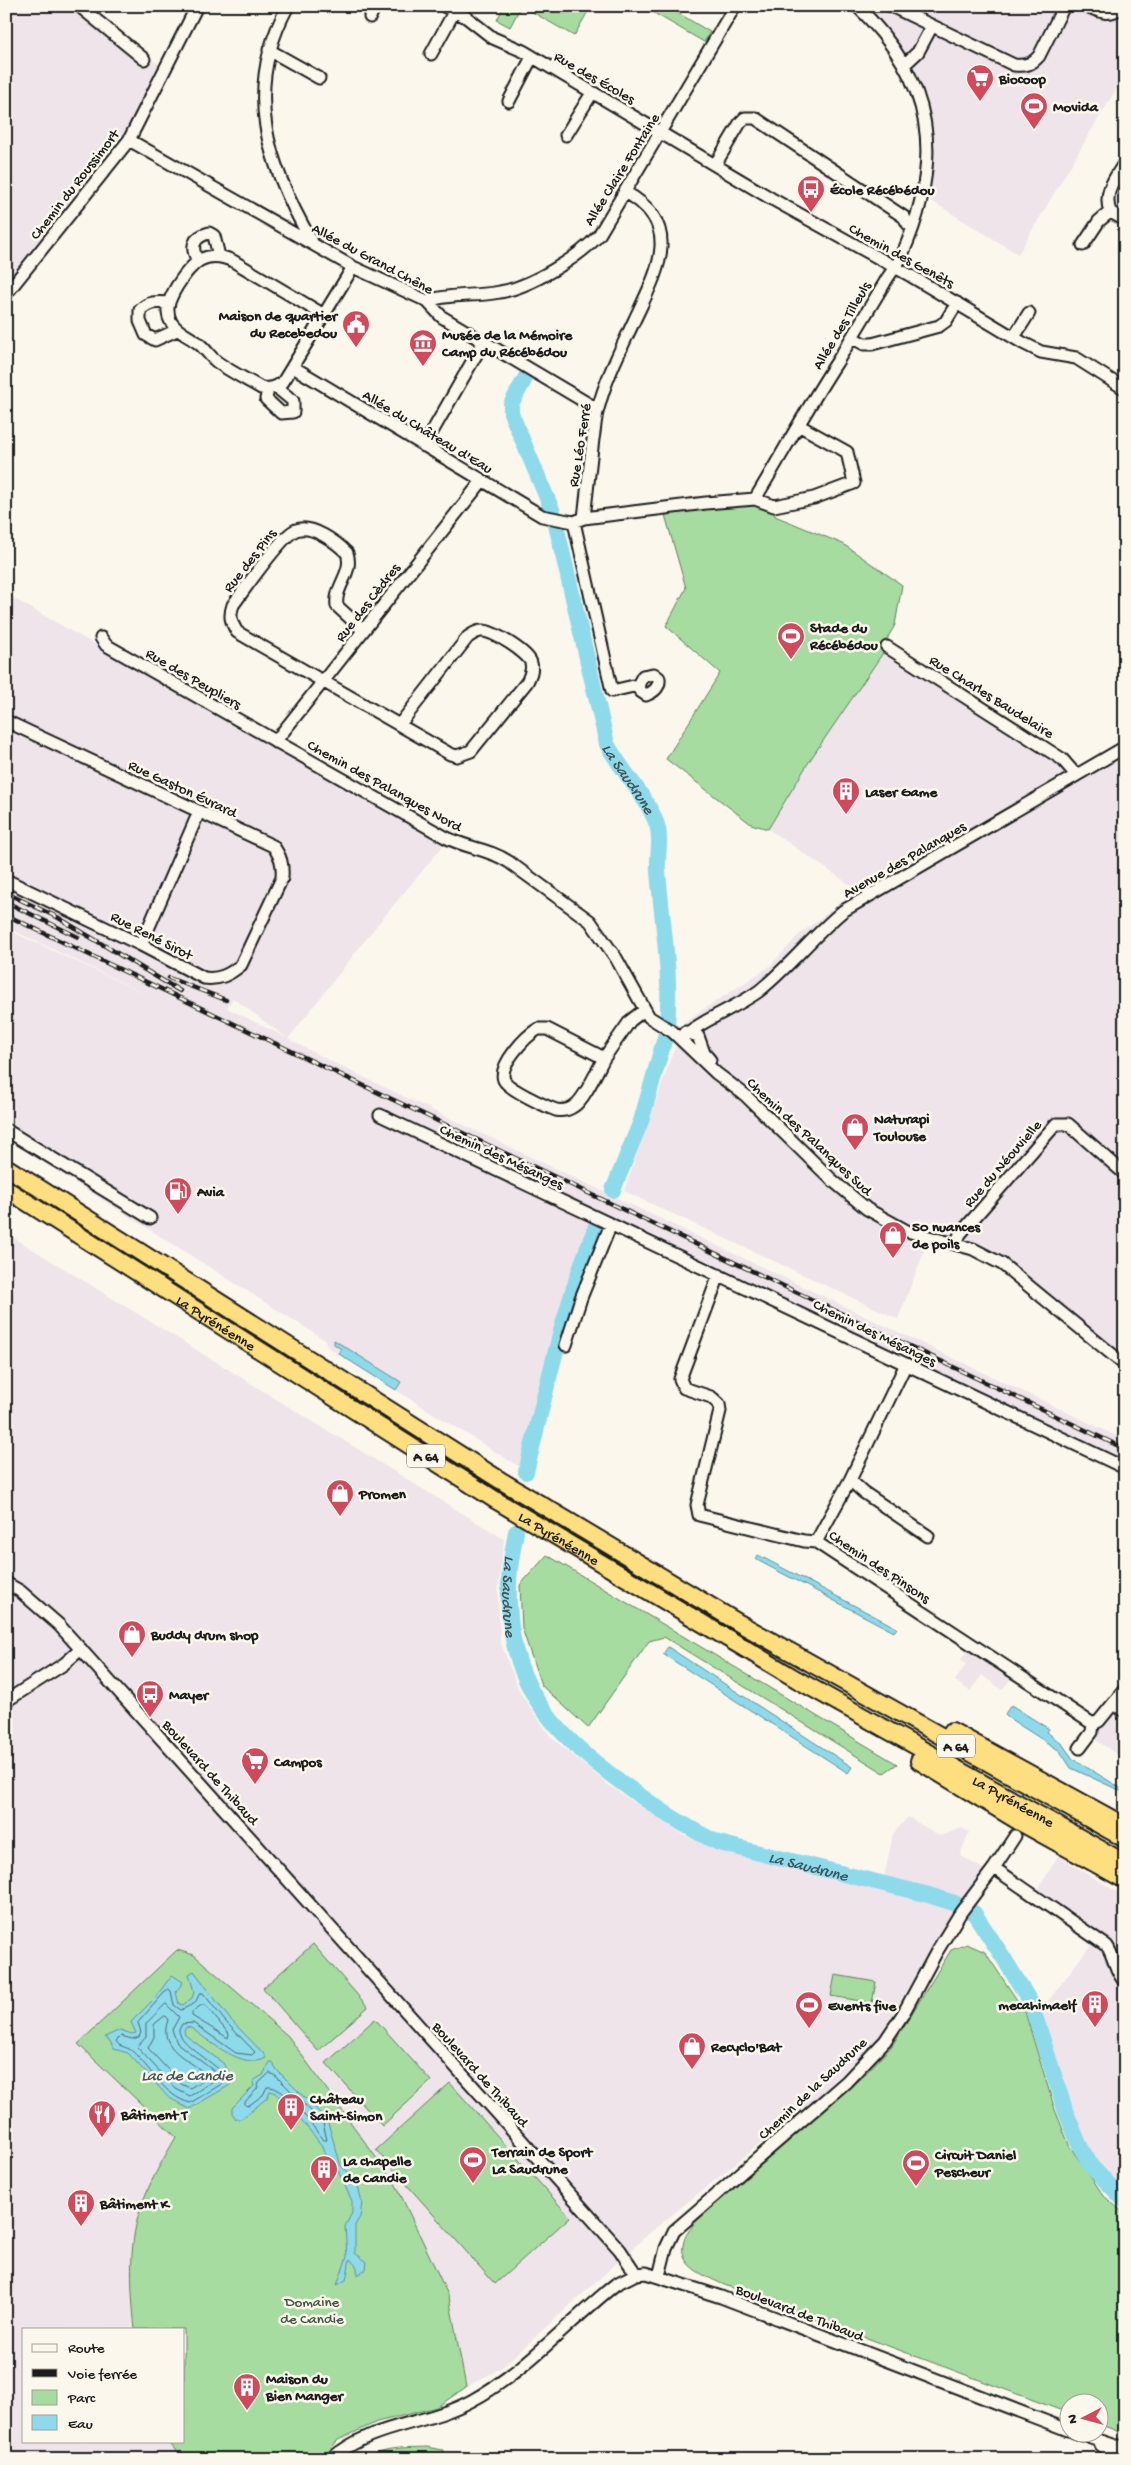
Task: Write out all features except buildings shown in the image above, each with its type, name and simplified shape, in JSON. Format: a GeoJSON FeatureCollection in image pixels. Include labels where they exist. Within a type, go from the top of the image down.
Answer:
{"type":"FeatureCollection","features":[{"type":"Feature","properties":{"kind":"highway","name":"La Pyrénéenne"},"geometry":{"type":"LineString","coordinates":[[6,1167],[500,1480],[788,1651],[1125,1839]]}},
{"type":"Feature","properties":{"kind":"highway","name":"La Pyrénéenne"},"geometry":{"type":"LineString","coordinates":[[6,1189],[497,1501],[788,1674],[1125,1863]]}},
{"type":"Feature","properties":{"kind":"highway"},"geometry":{"type":"LineString","coordinates":[[788,1651],[802,1649],[1125,1826]]}},
{"type":"Feature","properties":{"kind":"highway"},"geometry":{"type":"LineString","coordinates":[[902,1739],[915,1758],[1018,1820],[1125,1880]]}},
{"type":"Feature","properties":{"kind":"highway"},"geometry":{"type":"LineString","coordinates":[[1057,1790],[1072,1791],[1125,1816]]}},
{"type":"Feature","properties":{"kind":"street"},"geometry":{"type":"LineString","coordinates":[[79,6],[144,59]]}},
{"type":"Feature","properties":{"kind":"street","name":"Chemin du Roussimort"},"geometry":{"type":"LineString","coordinates":[[6,294],[129,140],[196,6]]}},
{"type":"Feature","properties":{"kind":"street"},"geometry":{"type":"LineString","coordinates":[[288,6],[269,50],[263,91],[264,120],[270,151],[294,210],[312,242]]}},
{"type":"Feature","properties":{"kind":"street"},"geometry":{"type":"LineString","coordinates":[[370,17],[376,6]]}},
{"type":"Feature","properties":{"kind":"street","name":"Allée Claire Fontaine"},"geometry":{"type":"LineString","coordinates":[[427,301],[443,296],[501,292],[522,285],[573,258],[584,250],[599,235],[625,192],[665,135],[736,6]]}},
{"type":"Feature","properties":{"kind":"street","name":"Allée des Tilleuls"},"geometry":{"type":"LineString","coordinates":[[755,499],[902,256],[924,188],[927,135],[919,99],[904,64],[878,28],[857,6]]}},
{"type":"Feature","properties":{"kind":"street"},"geometry":{"type":"LineString","coordinates":[[891,6],[1014,64],[1024,66],[1033,63],[1039,56],[1064,6]]}},
{"type":"Feature","properties":{"kind":"street"},"geometry":{"type":"LineString","coordinates":[[1086,6],[1102,13],[1115,12],[1123,6]]}},
{"type":"Feature","properties":{"kind":"street"},"geometry":{"type":"LineString","coordinates":[[431,54],[449,9]]}},
{"type":"Feature","properties":{"kind":"street","name":"Rue des Écoles"},"geometry":{"type":"LineString","coordinates":[[449,9],[466,17],[493,38],[532,57],[665,135]]}},
{"type":"Feature","properties":{"kind":"street"},"geometry":{"type":"LineString","coordinates":[[904,64],[918,52],[932,26]]}},
{"type":"Feature","properties":{"kind":"street"},"geometry":{"type":"LineString","coordinates":[[269,50],[319,78]]}},
{"type":"Feature","properties":{"kind":"street"},"geometry":{"type":"LineString","coordinates":[[509,101],[532,57]]}},
{"type":"Feature","properties":{"kind":"street"},"geometry":{"type":"LineString","coordinates":[[566,135],[592,93]]}},
{"type":"Feature","properties":{"kind":"street"},"geometry":{"type":"LineString","coordinates":[[715,165],[740,123],[745,118],[755,118],[904,217],[908,224],[913,226]]}},
{"type":"Feature","properties":{"kind":"street","name":"Chemin des Genêts"},"geometry":{"type":"LineString","coordinates":[[665,135],[1041,352],[1076,358],[1125,389]]}},
{"type":"Feature","properties":{"kind":"street","name":"Allée du Grand Chêne"},"geometry":{"type":"LineString","coordinates":[[129,140],[353,266],[427,301],[442,317],[597,409]]}},
{"type":"Feature","properties":{"kind":"street"},"geometry":{"type":"LineString","coordinates":[[1125,162],[1107,192],[1106,202],[1110,212],[1125,220]]}},
{"type":"Feature","properties":{"kind":"street","name":"Rue Léo Ferré"},"geometry":{"type":"LineString","coordinates":[[625,192],[638,199],[655,220],[661,237],[662,252],[653,282],[622,346],[597,409],[574,520],[612,691],[638,685]]}},
{"type":"Feature","properties":{"kind":"street"},"geometry":{"type":"LineString","coordinates":[[1083,245],[1098,221],[1110,212]]}},
{"type":"Feature","properties":{"kind":"street"},"geometry":{"type":"LineString","coordinates":[[198,261],[193,252],[194,242],[199,235],[209,233],[214,236],[219,256]]}},
{"type":"Feature","properties":{"kind":"street"},"geometry":{"type":"LineString","coordinates":[[324,315],[233,261],[219,256],[210,256],[198,261],[187,270],[169,303],[168,314],[178,330],[198,342],[217,362],[261,388],[272,388],[284,382],[324,315],[353,266]]}},
{"type":"Feature","properties":{"kind":"street"},"geometry":{"type":"LineString","coordinates":[[169,303],[152,302],[147,304],[140,310],[140,321],[146,335],[155,340],[178,330]]}},
{"type":"Feature","properties":{"kind":"street"},"geometry":{"type":"LineString","coordinates":[[853,338],[864,344],[872,344],[939,326],[946,321],[957,303]]}},
{"type":"Feature","properties":{"kind":"street"},"geometry":{"type":"LineString","coordinates":[[1014,337],[1029,313]]}},
{"type":"Feature","properties":{"kind":"street"},"geometry":{"type":"LineString","coordinates":[[424,446],[484,342]]}},
{"type":"Feature","properties":{"kind":"street","name":"Allée du Château d'Eau"},"geometry":{"type":"LineString","coordinates":[[293,367],[542,516],[574,520]]}},
{"type":"Feature","properties":{"kind":"street"},"geometry":{"type":"LineString","coordinates":[[574,520],[706,502],[755,499],[774,506],[814,498],[854,483],[847,452],[800,426]]}},
{"type":"Feature","properties":{"kind":"street","name":"Rue des Cèdres"},"geometry":{"type":"LineString","coordinates":[[275,742],[482,481]]}},
{"type":"Feature","properties":{"kind":"street","name":"Rue des Pins"},"geometry":{"type":"LineString","coordinates":[[323,682],[237,632],[231,622],[230,613],[233,605],[288,534],[303,528],[312,530],[347,553],[350,567],[338,593],[337,606],[363,630]]}},
{"type":"Feature","properties":{"kind":"street"},"geometry":{"type":"LineString","coordinates":[[323,682],[450,754],[464,754],[471,751],[527,682],[532,672],[531,662],[525,654],[492,633],[484,630],[475,632],[468,637],[400,724]]}},
{"type":"Feature","properties":{"kind":"street","name":"Rue des Peupliers"},"geometry":{"type":"LineString","coordinates":[[101,638],[106,645],[275,742]]}},
{"type":"Feature","properties":{"kind":"street","name":"Rue Charles Baudelaire"},"geometry":{"type":"LineString","coordinates":[[887,647],[1062,759],[1076,775]]}},
{"type":"Feature","properties":{"kind":"street","name":"Rue Gaston Évrard"},"geometry":{"type":"LineString","coordinates":[[6,721],[273,846],[281,857],[282,878],[261,921]]}},
{"type":"Feature","properties":{"kind":"street","name":"Chemin des Palanques Nord"},"geometry":{"type":"LineString","coordinates":[[275,742],[445,837],[464,845],[497,854],[590,921],[616,958],[644,1010],[673,1032],[691,1037]]}},
{"type":"Feature","properties":{"kind":"street","name":"Avenue des Palanques"},"geometry":{"type":"LineString","coordinates":[[691,1037],[706,1020],[715,1017],[756,993],[776,977],[824,927],[843,911],[1125,747]]}},
{"type":"Feature","properties":{"kind":"street"},"geometry":{"type":"LineString","coordinates":[[141,945],[199,812]]}},
{"type":"Feature","properties":{"kind":"street","name":"Rue René Sirot"},"geometry":{"type":"LineString","coordinates":[[6,880],[141,945],[204,978],[213,979],[231,974],[240,965],[261,921]]}},
{"type":"Feature","properties":{"kind":"street"},"geometry":{"type":"LineString","coordinates":[[604,1058],[548,1029],[538,1029],[529,1035],[504,1066],[503,1078],[509,1087],[558,1110],[567,1110],[576,1106],[604,1058],[630,1021],[644,1010]]}},
{"type":"Feature","properties":{"kind":"street","name":"Chemin des Palanques Sud"},"geometry":{"type":"LineString","coordinates":[[691,1037],[716,1073],[729,1081],[832,1180],[867,1209],[907,1231],[956,1244],[987,1255],[1125,1364]]}},
{"type":"Feature","properties":{"kind":"street","name":"Chemin des Mésanges"},"geometry":{"type":"LineString","coordinates":[[380,1115],[1125,1468]]}},
{"type":"Feature","properties":{"kind":"street","name":"Rue du Néouvielle"},"geometry":{"type":"LineString","coordinates":[[956,1244],[960,1234],[1056,1124],[1068,1124],[1125,1174]]}},
{"type":"Feature","properties":{"kind":"street"},"geometry":{"type":"LineString","coordinates":[[6,1130],[150,1218]]}},
{"type":"Feature","properties":{"kind":"street"},"geometry":{"type":"LineString","coordinates":[[566,1345],[581,1298],[611,1224]]}},
{"type":"Feature","properties":{"kind":"street"},"geometry":{"type":"LineString","coordinates":[[719,1275],[680,1379],[684,1388],[711,1397],[719,1404],[720,1411],[697,1505],[699,1515],[707,1519],[816,1542]]}},
{"type":"Feature","properties":{"kind":"street","name":"Chemin des Pinsons"},"geometry":{"type":"LineString","coordinates":[[906,1364],[850,1480],[816,1542],[1093,1724]]}},
{"type":"Feature","properties":{"kind":"street"},"geometry":{"type":"LineString","coordinates":[[850,1480],[864,1492],[928,1536]]}},
{"type":"Feature","properties":{"kind":"street","name":"Boulevard de Thibaud"},"geometry":{"type":"LineString","coordinates":[[6,1583],[47,1612],[81,1649],[620,2250],[636,2274],[658,2276],[720,2297],[1058,2426]]}},
{"type":"Feature","properties":{"kind":"street"},"geometry":{"type":"LineString","coordinates":[[6,1701],[64,1664],[81,1649]]}},
{"type":"Feature","properties":{"kind":"street"},"geometry":{"type":"LineString","coordinates":[[1080,1748],[1092,1732],[1093,1724],[1099,1721],[1125,1689]]}},
{"type":"Feature","properties":{"kind":"street"},"geometry":{"type":"LineString","coordinates":[[1113,1704],[1125,1712]]}},
{"type":"Feature","properties":{"kind":"street","name":"Chemin de la Saudrune"},"geometry":{"type":"LineString","coordinates":[[658,2276],[666,2248],[674,2231],[846,2082],[885,2041],[903,2014],[937,1951],[964,1907],[1016,1836]]}},
{"type":"Feature","properties":{"kind":"street"},"geometry":{"type":"LineString","coordinates":[[994,1868],[1107,1946],[1112,1954],[1118,1975],[1125,1982]]}},
{"type":"Feature","properties":{"kind":"street"},"geometry":{"type":"LineString","coordinates":[[331,2459],[369,2434],[446,2412],[492,2389],[605,2292],[636,2274]]}},
{"type":"Feature","properties":{"kind":"street"},"geometry":{"type":"LineString","coordinates":[[1095,2442],[1120,2459]]}},
{"type":"Feature","properties":{"kind":"street"},"geometry":{"type":"LineString","coordinates":[[1107,2442],[1125,2446]]}},
{"type":"Feature","properties":{"kind":"shaded area"},"geometry":{"type":"Polygon","coordinates":[[[6,6],[73,6],[164,68],[129,140],[6,285],[6,6]]]}},
{"type":"Feature","properties":{"kind":"shaded area"},"geometry":{"type":"Polygon","coordinates":[[[866,6],[1125,6],[1125,74],[1018,254],[930,200],[934,156],[933,126],[927,98],[917,74],[897,42],[866,6]]]}},
{"type":"Feature","properties":{"kind":"shaded area"},"geometry":{"type":"Polygon","coordinates":[[[6,594],[439,840],[442,847],[377,925],[288,1039],[344,1068],[1125,1440],[1125,1462],[598,1211],[585,1234],[570,1275],[547,1356],[523,1469],[328,1348],[325,1340],[6,1139],[6,929],[165,1003],[6,927],[6,594]],[[233,998],[227,1008],[287,1038],[233,998]]]}},
{"type":"Feature","properties":{"kind":"shaded area"},"geometry":{"type":"Polygon","coordinates":[[[887,647],[1076,775],[1125,747],[1125,1361],[1040,1293],[1007,1258],[976,1245],[931,1234],[898,1319],[624,1191],[684,1022],[769,967],[800,934],[858,890],[768,829],[810,760],[887,647]]]}},
{"type":"Feature","properties":{"kind":"shaded area"},"geometry":{"type":"Polygon","coordinates":[[[6,1233],[504,1539],[498,1591],[500,1641],[520,1693],[551,1737],[608,1785],[685,1836],[717,1850],[956,1907],[876,2042],[812,2102],[653,2230],[501,2368],[466,2387],[449,2297],[78,2043],[176,2137],[154,2178],[140,2210],[131,2278],[135,2328],[22,2328],[22,2442],[169,2442],[182,2459],[6,2459],[6,1233]]]}},
{"type":"Feature","properties":{"kind":"shaded area"},"geometry":{"type":"Polygon","coordinates":[[[968,1649],[1012,1677],[1002,1690],[982,1675],[970,1691],[955,1681],[966,1664],[961,1660],[968,1649]]]}},
{"type":"Feature","properties":{"kind":"shaded area"},"geometry":{"type":"Polygon","coordinates":[[[1114,1711],[1125,1719],[1125,1760],[1093,1738],[1114,1711]]]}},
{"type":"Feature","properties":{"kind":"shaded area"},"geometry":{"type":"Polygon","coordinates":[[[908,1817],[940,1836],[962,1828],[969,1832],[960,1855],[986,1871],[963,1902],[884,1878],[893,1834],[908,1817]]]}},
{"type":"Feature","properties":{"kind":"shaded area"},"geometry":{"type":"Polygon","coordinates":[[[1058,1856],[1125,1897],[1125,2195],[1111,2184],[1092,2159],[1072,2119],[1042,2009],[1093,1942],[1032,1900],[1058,1856]]]}},
{"type":"Feature","properties":{"kind":"green space"},"geometry":{"type":"Polygon","coordinates":[[[504,6],[521,6],[510,27],[497,20],[504,6]]]}},
{"type":"Feature","properties":{"kind":"green space"},"geometry":{"type":"Polygon","coordinates":[[[522,6],[591,6],[574,36],[522,6]]]}},
{"type":"Feature","properties":{"kind":"green space"},"geometry":{"type":"Polygon","coordinates":[[[642,6],[666,6],[710,32],[704,42],[642,6]]]}},
{"type":"Feature","properties":{"kind":"green space","name":"Stade du Récébédou"},"geometry":{"type":"Polygon","coordinates":[[[755,499],[774,506],[775,516],[843,544],[902,585],[895,625],[888,637],[887,647],[810,760],[768,829],[751,824],[666,759],[720,673],[666,626],[686,588],[663,508],[755,499]]]}},
{"type":"Feature","properties":{"kind":"green space"},"geometry":{"type":"Polygon","coordinates":[[[547,1555],[897,1764],[884,1773],[664,1637],[649,1641],[588,1728],[541,1685],[522,1628],[520,1585],[547,1555]]]}},
{"type":"Feature","properties":{"kind":"green space"},"geometry":{"type":"Polygon","coordinates":[[[313,1944],[368,2007],[318,2051],[263,1988],[313,1944]]]}},
{"type":"Feature","properties":{"kind":"green space","name":"Circuit Daniel Pescheur"},"geometry":{"type":"Polygon","coordinates":[[[967,1944],[985,1952],[1025,2012],[1055,2110],[1070,2147],[1104,2196],[1125,2214],[1125,2431],[1117,2431],[1108,2428],[1108,2392],[1058,2392],[1058,2409],[722,2284],[700,2273],[684,2257],[685,2239],[694,2223],[864,2075],[891,2047],[951,1950],[967,1944]]]}},
{"type":"Feature","properties":{"kind":"green space","name":"Domaine de Candie"},"geometry":{"type":"Polygon","coordinates":[[[177,1950],[194,1955],[288,2036],[396,2185],[449,2297],[466,2387],[437,2407],[377,2422],[338,2440],[322,2459],[182,2459],[169,2442],[185,2442],[185,2328],[135,2328],[132,2299],[132,2254],[136,2224],[147,2191],[176,2137],[78,2044],[177,1950]]]}},
{"type":"Feature","properties":{"kind":"green space"},"geometry":{"type":"Polygon","coordinates":[[[835,1975],[876,1982],[872,2003],[831,1996],[835,1975]]]}},
{"type":"Feature","properties":{"kind":"green space"},"geometry":{"type":"Polygon","coordinates":[[[375,2019],[431,2081],[382,2126],[326,2063],[375,2019]]]}},
{"type":"Feature","properties":{"kind":"green space","name":"Terrain de Sport La Saudrune"},"geometry":{"type":"Polygon","coordinates":[[[450,2083],[570,2217],[495,2284],[376,2150],[450,2083]]]}},
{"type":"Feature","properties":{"kind":"green space"},"geometry":{"type":"Polygon","coordinates":[[[427,2447],[443,2450],[445,2459],[366,2459],[387,2450],[427,2447]]]}},
{"type":"Feature","properties":{"kind":"water"},"geometry":{"type":"Polygon","coordinates":[[[334,1340],[401,1382],[396,1390],[339,1354],[341,1349],[334,1344],[334,1340]]]}},
{"type":"Feature","properties":{"kind":"water"},"geometry":{"type":"Polygon","coordinates":[[[758,1555],[897,1628],[894,1632],[755,1559],[758,1555]]]}},
{"type":"Feature","properties":{"kind":"water"},"geometry":{"type":"Polygon","coordinates":[[[668,1647],[852,1767],[848,1773],[663,1654],[668,1647]]]}},
{"type":"Feature","properties":{"kind":"water"},"geometry":{"type":"Polygon","coordinates":[[[1011,1705],[1049,1729],[1047,1732],[1063,1745],[1073,1759],[1124,1790],[1125,1793],[1071,1768],[1060,1751],[1007,1717],[1005,1714],[1011,1705]]]}},
{"type":"Feature","properties":{"kind":"water","name":"Lac de Candie"},"geometry":{"type":"Polygon","coordinates":[[[194,1971],[229,2018],[266,2058],[257,2061],[237,2057],[216,2046],[191,2028],[186,2027],[185,2035],[223,2063],[233,2077],[230,2085],[189,2109],[168,2097],[128,2053],[114,2049],[110,2041],[105,2037],[120,2030],[132,2034],[136,2033],[131,2022],[155,1998],[172,1975],[183,1982],[176,1992],[179,2004],[183,2005],[192,1998],[194,1992],[189,1974],[194,1971]]]}},
{"type":"Feature","properties":{"kind":"water"},"geometry":{"type":"Polygon","coordinates":[[[270,2062],[273,2062],[275,2068],[327,2120],[341,2166],[356,2178],[362,2202],[360,2217],[355,2225],[355,2253],[367,2262],[366,2269],[357,2275],[357,2267],[350,2259],[346,2280],[337,2285],[347,2257],[345,2226],[352,2213],[352,2201],[338,2171],[328,2164],[322,2146],[293,2109],[274,2092],[270,2091],[267,2098],[241,2119],[236,2119],[232,2113],[232,2108],[254,2086],[253,2081],[263,2075],[270,2062]]]}},
{"type":"Feature","properties":{"kind":"waterway","name":"La Saudrune"},"geometry":{"type":"LineString","coordinates":[[527,375],[511,404],[511,413],[553,512],[607,744],[650,809],[659,834],[658,871],[668,973],[666,1034],[641,1121],[613,1190]]}},
{"type":"Feature","properties":{"kind":"waterway","name":"La Saudrune"},"geometry":{"type":"LineString","coordinates":[[526,1472],[566,1315],[585,1254],[597,1224]]}},
{"type":"Feature","properties":{"kind":"waterway","name":"La Saudrune"},"geometry":{"type":"LineString","coordinates":[[516,1532],[510,1565],[509,1585],[510,1619],[515,1649],[524,1676],[537,1700],[553,1722],[573,1743],[622,1783],[681,1823],[719,1843],[925,1894],[954,1903],[974,1913],[1031,2003],[1065,2110],[1079,2144],[1091,2166],[1125,2201]]}},
{"type":"Feature","properties":{"kind":"railway"},"geometry":{"type":"LineString","coordinates":[[6,893],[57,917],[180,991]]}},
{"type":"Feature","properties":{"kind":"railway"},"geometry":{"type":"LineString","coordinates":[[6,902],[78,937]]}},
{"type":"Feature","properties":{"kind":"railway"},"geometry":{"type":"LineString","coordinates":[[6,915],[1125,1449]]}},
{"type":"Feature","properties":{"kind":"railway"},"geometry":{"type":"LineString","coordinates":[[169,978],[226,1000]]}},
{"type":"Feature","properties":{"kind":"place","name":"Biocoop"},"geometry":{"type":"Point","coordinates":[980,102]}},
{"type":"Feature","properties":{"kind":"place","name":"Movida"},"geometry":{"type":"Point","coordinates":[1034,130]}},
{"type":"Feature","properties":{"kind":"place","name":"École Récébédou"},"geometry":{"type":"Point","coordinates":[811,213]}},
{"type":"Feature","properties":{"kind":"place","name":"Maison de quartier du Recebedou"},"geometry":{"type":"Point","coordinates":[356,348]}},
{"type":"Feature","properties":{"kind":"place","name":"Musée de la Mémoire Camp du Récébédou"},"geometry":{"type":"Point","coordinates":[423,367]}},
{"type":"Feature","properties":{"kind":"place","name":"Stade du Récébédou"},"geometry":{"type":"Point","coordinates":[791,660]}},
{"type":"Feature","properties":{"kind":"place","name":"Laser Game"},"geometry":{"type":"Point","coordinates":[846,815]}},
{"type":"Feature","properties":{"kind":"place","name":"Naturapi Toulouse"},"geometry":{"type":"Point","coordinates":[855,1151]}},
{"type":"Feature","properties":{"kind":"place","name":"Avia"},"geometry":{"type":"Point","coordinates":[178,1215]}},
{"type":"Feature","properties":{"kind":"place","name":"50 nuances de poils"},"geometry":{"type":"Point","coordinates":[893,1259]}},
{"type":"Feature","properties":{"kind":"place","name":"Promen"},"geometry":{"type":"Point","coordinates":[340,1517]}},
{"type":"Feature","properties":{"kind":"place","name":"Buddy drum shop"},"geometry":{"type":"Point","coordinates":[132,1658]}},
{"type":"Feature","properties":{"kind":"place","name":"Mayer"},"geometry":{"type":"Point","coordinates":[150,1718]}},
{"type":"Feature","properties":{"kind":"place","name":"Campos"},"geometry":{"type":"Point","coordinates":[255,1785]}},
{"type":"Feature","properties":{"kind":"place","name":"mecahimaelf"},"geometry":{"type":"Point","coordinates":[1095,2028]}},
{"type":"Feature","properties":{"kind":"place","name":"Events five"},"geometry":{"type":"Point","coordinates":[809,2029]}},
{"type":"Feature","properties":{"kind":"place","name":"Recyclo'Bat"},"geometry":{"type":"Point","coordinates":[692,2070]}},
{"type":"Feature","properties":{"kind":"place","name":"Château Saint-Simon"},"geometry":{"type":"Point","coordinates":[291,2131]}},
{"type":"Feature","properties":{"kind":"place","name":"Bâtiment T"},"geometry":{"type":"Point","coordinates":[102,2138]}},
{"type":"Feature","properties":{"kind":"place","name":"Terrain de Sport La Saudrune"},"geometry":{"type":"Point","coordinates":[473,2184]}},
{"type":"Feature","properties":{"kind":"place","name":"Circuit Daniel Pescheur"},"geometry":{"type":"Point","coordinates":[916,2187]}},
{"type":"Feature","properties":{"kind":"place","name":"La chapelle de Candie"},"geometry":{"type":"Point","coordinates":[324,2193]}},
{"type":"Feature","properties":{"kind":"place","name":"Bâtiment K"},"geometry":{"type":"Point","coordinates":[81,2227]}},
{"type":"Feature","properties":{"kind":"place","name":"Maison du Bien Manger"},"geometry":{"type":"Point","coordinates":[247,2411]}}]}
